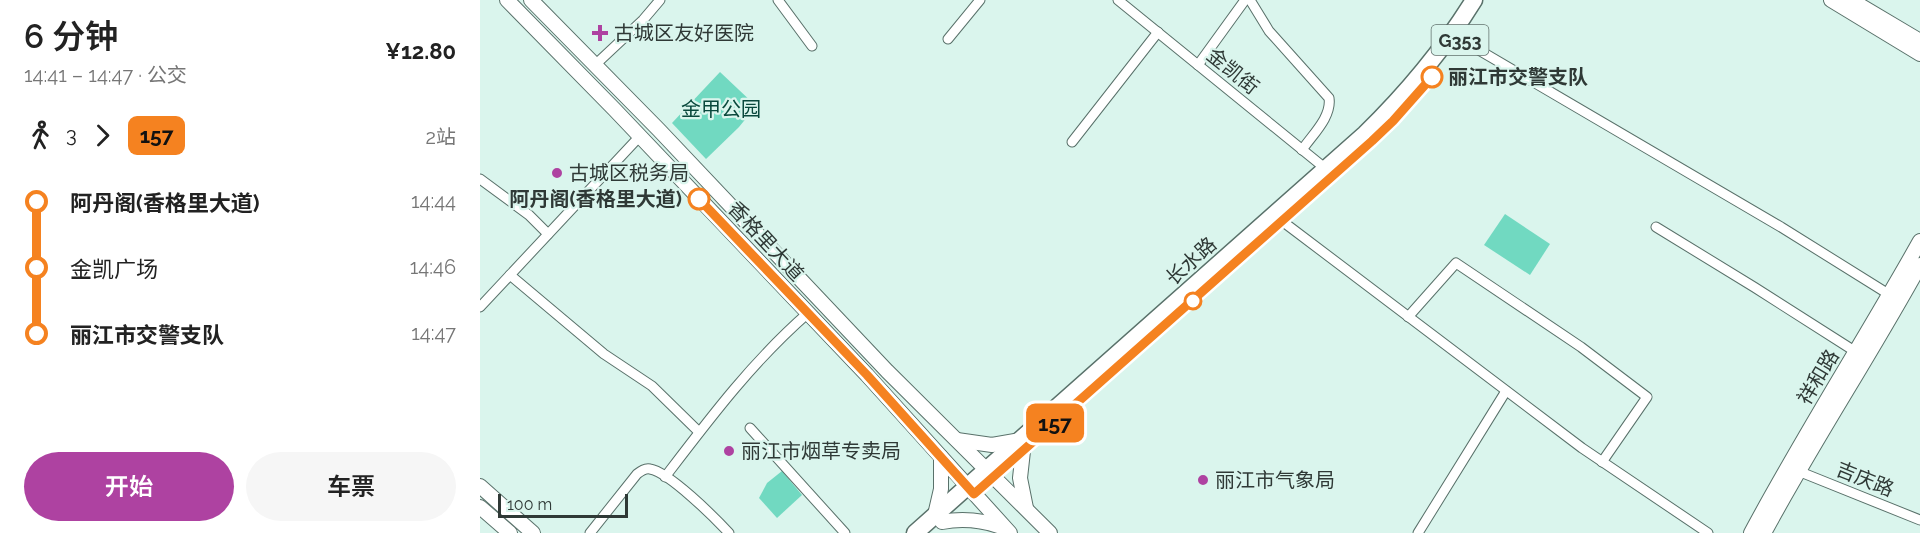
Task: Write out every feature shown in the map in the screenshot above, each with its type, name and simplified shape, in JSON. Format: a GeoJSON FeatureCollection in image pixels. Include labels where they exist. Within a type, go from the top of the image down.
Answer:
{"type":"FeatureCollection","features":[{"type":"Feature","properties":{"kind":"highway","name":"长水路"},"geometry":{"type":"LineString","coordinates":[[915,533],[935,524],[990,473],[1282,221],[1393,121],[1432,77],[1460,39],[1476,0]]}},
{"type":"Feature","properties":{"kind":"highway","name":"长水路"},"geometry":{"type":"LineString","coordinates":[[1022,445],[1365,134],[1406,93],[1476,0]]}},
{"type":"Feature","properties":{"kind":"main road","name":"香格里大道"},"geometry":{"type":"LineString","coordinates":[[507,0],[808,313],[1008,531]]}},
{"type":"Feature","properties":{"kind":"main road","name":"香格里大道"},"geometry":{"type":"LineString","coordinates":[[531,0],[659,130],[886,371],[1050,533]]}},
{"type":"Feature","properties":{"kind":"main road"},"geometry":{"type":"LineString","coordinates":[[1831,0],[1920,54]]}},
{"type":"Feature","properties":{"kind":"main road"},"geometry":{"type":"LineString","coordinates":[[1855,1],[1920,41]]}},
{"type":"Feature","properties":{"kind":"main road","name":"祥和路"},"geometry":{"type":"LineString","coordinates":[[1751,533],[1791,458],[1890,295],[1920,241]]}},
{"type":"Feature","properties":{"kind":"main road","name":"祥和路"},"geometry":{"type":"LineString","coordinates":[[1764,533],[1798,471],[1920,265]]}},
{"type":"Feature","properties":{"kind":"main road"},"geometry":{"type":"LineString","coordinates":[[956,440],[992,445],[1022,445],[1020,478],[1027,510]]}},
{"type":"Feature","properties":{"kind":"main road"},"geometry":{"type":"LineString","coordinates":[[941,457],[941,489],[935,524],[970,520],[989,523],[1008,531]]}},
{"type":"Feature","properties":{"kind":"main road"},"geometry":{"type":"LineString","coordinates":[[480,486],[533,533]]}},
{"type":"Feature","properties":{"kind":"main road"},"geometry":{"type":"LineString","coordinates":[[480,507],[510,533]]}},
{"type":"Feature","properties":{"kind":"street"},"geometry":{"type":"LineString","coordinates":[[595,64],[643,20],[660,0]]}},
{"type":"Feature","properties":{"kind":"street"},"geometry":{"type":"LineString","coordinates":[[778,0],[812,46]]}},
{"type":"Feature","properties":{"kind":"street"},"geometry":{"type":"LineString","coordinates":[[948,39],[980,0]]}},
{"type":"Feature","properties":{"kind":"street","name":"金凯街"},"geometry":{"type":"LineString","coordinates":[[1118,0],[1326,170]]}},
{"type":"Feature","properties":{"kind":"street"},"geometry":{"type":"LineString","coordinates":[[1198,65],[1245,0]]}},
{"type":"Feature","properties":{"kind":"street"},"geometry":{"type":"LineString","coordinates":[[1250,0],[1269,31],[1329,98],[1327,115],[1302,150]]}},
{"type":"Feature","properties":{"kind":"street"},"geometry":{"type":"LineString","coordinates":[[1072,142],[1158,33]]}},
{"type":"Feature","properties":{"kind":"street"},"geometry":{"type":"LineString","coordinates":[[1460,39],[1781,227],[1890,295]]}},
{"type":"Feature","properties":{"kind":"street"},"geometry":{"type":"LineString","coordinates":[[480,307],[640,136]]}},
{"type":"Feature","properties":{"kind":"street"},"geometry":{"type":"LineString","coordinates":[[480,179],[529,215],[548,234]]}},
{"type":"Feature","properties":{"kind":"street"},"geometry":{"type":"LineString","coordinates":[[1282,221],[1602,462],[1708,533]]}},
{"type":"Feature","properties":{"kind":"street"},"geometry":{"type":"LineString","coordinates":[[1656,227],[1856,352]]}},
{"type":"Feature","properties":{"kind":"street"},"geometry":{"type":"LineString","coordinates":[[1408,317],[1456,263],[1581,347],[1647,397],[1602,462]]}},
{"type":"Feature","properties":{"kind":"street"},"geometry":{"type":"LineString","coordinates":[[510,275],[604,354],[652,386],[699,432]]}},
{"type":"Feature","properties":{"kind":"street"},"geometry":{"type":"LineString","coordinates":[[665,477],[730,393],[784,334],[808,313]]}},
{"type":"Feature","properties":{"kind":"street"},"geometry":{"type":"LineString","coordinates":[[1418,533],[1506,391]]}},
{"type":"Feature","properties":{"kind":"street"},"geometry":{"type":"LineString","coordinates":[[750,428],[845,533]]}},
{"type":"Feature","properties":{"kind":"street"},"geometry":{"type":"LineString","coordinates":[[590,533],[637,474],[651,469],[700,504],[729,533]]}},
{"type":"Feature","properties":{"kind":"street","name":"吉庆路"},"geometry":{"type":"LineString","coordinates":[[1798,471],[1920,520]]}},
{"type":"Feature","properties":{"kind":"green space","name":"金甲公园"},"geometry":{"type":"Polygon","coordinates":[[[720,72],[756,106],[739,127],[706,159],[672,123],[720,72]]]}},
{"type":"Feature","properties":{"kind":"green space"},"geometry":{"type":"Polygon","coordinates":[[[1505,214],[1550,244],[1530,275],[1484,245],[1505,214]]]}},
{"type":"Feature","properties":{"kind":"green space"},"geometry":{"type":"Polygon","coordinates":[[[782,471],[802,495],[777,518],[759,498],[767,483],[782,471]]]}},
{"type":"Feature","properties":{"kind":"bus line","name":"157"},"geometry":{"type":"LineString","coordinates":[[699,199],[867,375],[974,494],[1372,141],[1432,77]]}},
{"type":"Feature","properties":{"kind":"place","name":"古城区友好医院"},"geometry":{"type":"Point","coordinates":[600,33]}},
{"type":"Feature","properties":{"kind":"place","name":"丽江市交警支队"},"geometry":{"type":"Point","coordinates":[1432,77]}},
{"type":"Feature","properties":{"kind":"place","name":"古城区税务局"},"geometry":{"type":"Point","coordinates":[557,173]}},
{"type":"Feature","properties":{"kind":"place","name":"阿丹阁(香格里大道)"},"geometry":{"type":"Point","coordinates":[699,199]}},
{"type":"Feature","properties":{"kind":"place","name":"丽江市烟草专卖局"},"geometry":{"type":"Point","coordinates":[729,451]}},
{"type":"Feature","properties":{"kind":"place","name":"丽江市气象局"},"geometry":{"type":"Point","coordinates":[1203,480]}}]}
